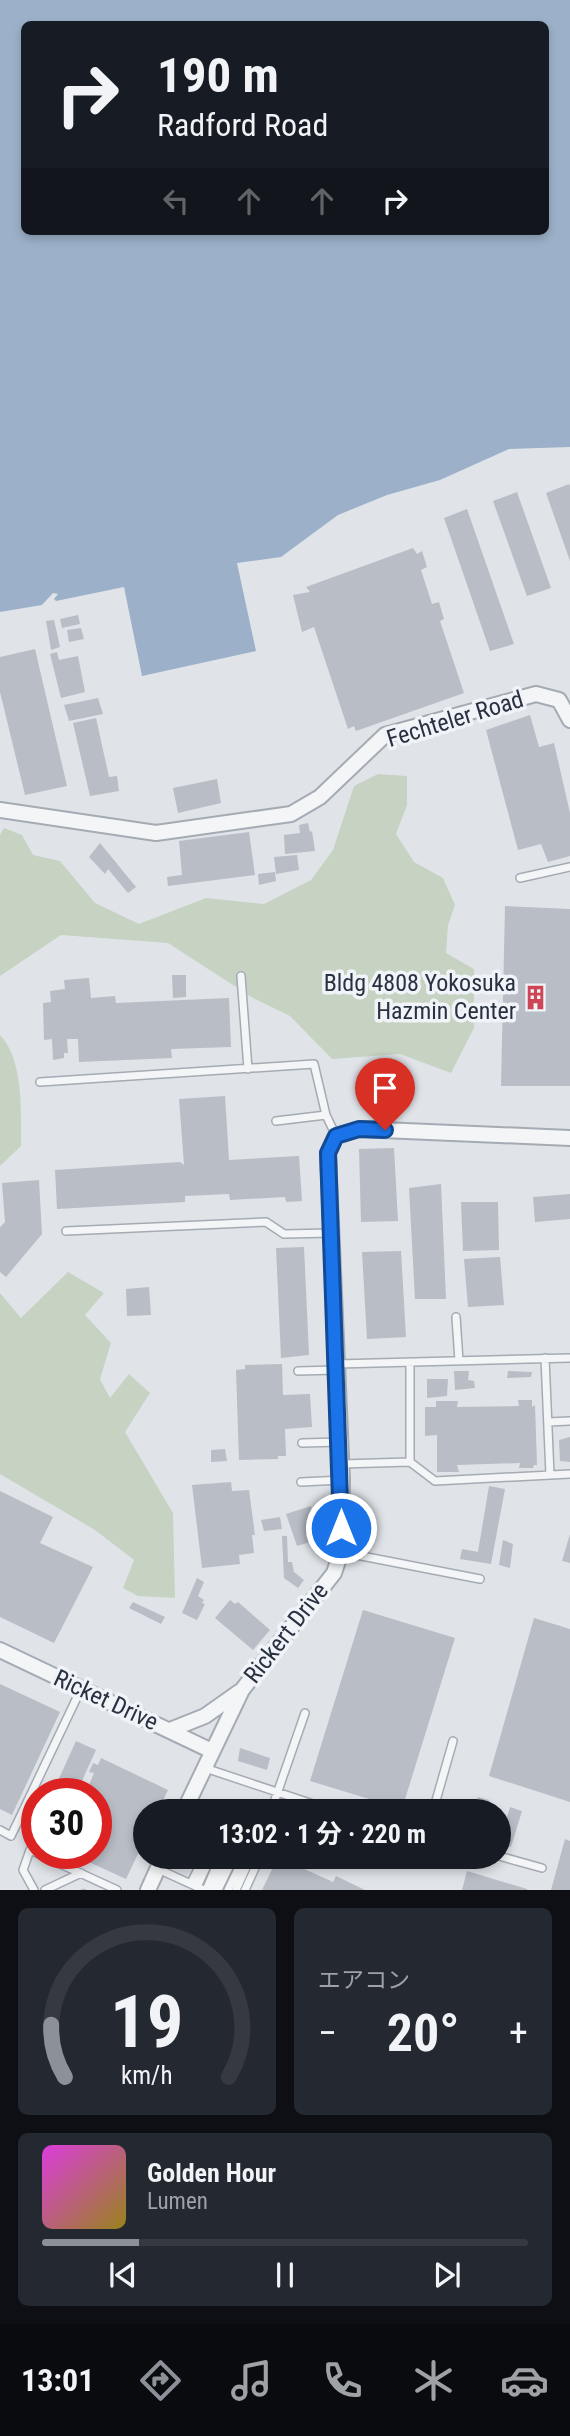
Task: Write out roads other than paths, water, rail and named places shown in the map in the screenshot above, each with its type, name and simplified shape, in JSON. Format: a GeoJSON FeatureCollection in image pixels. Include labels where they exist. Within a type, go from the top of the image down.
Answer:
{"type":"FeatureCollection","features":[{"type":"Feature","properties":{"kind":"street","name":"Fechteler Road"},"geometry":{"type":"LineString","coordinates":[[0,810],[156,833],[291,814],[320,797],[386,736],[536,694],[559,700],[570,720]]}},
{"type":"Feature","properties":{"kind":"street"},"geometry":{"type":"LineString","coordinates":[[336,1136],[359,1129],[570,1138]]}},
{"type":"Feature","properties":{"kind":"street","name":"Rickert Drive"},"geometry":{"type":"LineString","coordinates":[[190,1799],[242,1690],[334,1573],[341,1552],[342,1480],[328,1153],[336,1136]]}},
{"type":"Feature","properties":{"kind":"street","name":"Ricket Drive"},"geometry":{"type":"LineString","coordinates":[[0,1650],[212,1751]]}},
{"type":"Feature","properties":{"kind":"street"},"geometry":{"type":"LineString","coordinates":[[170,1730],[205,1716],[242,1690]]}},
{"type":"Feature","properties":{"kind":"street"},"geometry":{"type":"LineString","coordinates":[[148,1890],[158,1869]]}},
{"type":"Feature","properties":{"kind":"lane"},"geometry":{"type":"LineString","coordinates":[[520,878],[570,867]]}},
{"type":"Feature","properties":{"kind":"lane"},"geometry":{"type":"LineString","coordinates":[[241,976],[248,1069]]}},
{"type":"Feature","properties":{"kind":"lane"},"geometry":{"type":"LineString","coordinates":[[40,1082],[314,1064],[326,1115],[336,1136]]}},
{"type":"Feature","properties":{"kind":"lane"},"geometry":{"type":"LineString","coordinates":[[276,1121],[326,1115]]}},
{"type":"Feature","properties":{"kind":"lane"},"geometry":{"type":"LineString","coordinates":[[66,1231],[266,1222],[285,1234],[331,1233]]}},
{"type":"Feature","properties":{"kind":"lane"},"geometry":{"type":"LineString","coordinates":[[456,1317],[459,1361]]}},
{"type":"Feature","properties":{"kind":"lane"},"geometry":{"type":"LineString","coordinates":[[545,1358],[550,1475]]}},
{"type":"Feature","properties":{"kind":"lane"},"geometry":{"type":"LineString","coordinates":[[298,1371],[410,1362],[570,1358]]}},
{"type":"Feature","properties":{"kind":"lane"},"geometry":{"type":"LineString","coordinates":[[410,1362],[410,1462]]}},
{"type":"Feature","properties":{"kind":"lane"},"geometry":{"type":"LineString","coordinates":[[548,1422],[570,1421]]}},
{"type":"Feature","properties":{"kind":"lane"},"geometry":{"type":"LineString","coordinates":[[302,1443],[340,1442]]}},
{"type":"Feature","properties":{"kind":"lane"},"geometry":{"type":"LineString","coordinates":[[341,1464],[410,1462],[436,1481],[570,1474]]}},
{"type":"Feature","properties":{"kind":"lane"},"geometry":{"type":"LineString","coordinates":[[301,1482],[342,1480]]}},
{"type":"Feature","properties":{"kind":"lane"},"geometry":{"type":"LineString","coordinates":[[341,1552],[480,1579]]}},
{"type":"Feature","properties":{"kind":"lane"},"geometry":{"type":"LineString","coordinates":[[0,1830],[11,1836],[81,1688]]}},
{"type":"Feature","properties":{"kind":"lane"},"geometry":{"type":"LineString","coordinates":[[275,1799],[305,1713]]}},
{"type":"Feature","properties":{"kind":"lane"},"geometry":{"type":"LineString","coordinates":[[436,1799],[453,1741]]}},
{"type":"Feature","properties":{"kind":"lane"},"geometry":{"type":"LineString","coordinates":[[204,1768],[300,1799]]}},
{"type":"Feature","properties":{"kind":"lane"},"geometry":{"type":"LineString","coordinates":[[34,1890],[23,1870],[30,1850],[117,1890]]}},
{"type":"Feature","properties":{"kind":"lane"},"geometry":{"type":"LineString","coordinates":[[511,1859],[542,1868]]}},
{"type":"Feature","properties":{"kind":"lane"},"geometry":{"type":"LineString","coordinates":[[170,1869],[200,1888]]}},
{"type":"Feature","properties":{"kind":"lane"},"geometry":{"type":"LineString","coordinates":[[200,1888],[202,1869]]}},
{"type":"Feature","properties":{"kind":"lane"},"geometry":{"type":"LineString","coordinates":[[200,1888],[207,1869]]}},
{"type":"Feature","properties":{"kind":"lane"},"geometry":{"type":"LineString","coordinates":[[200,1888],[212,1869]]}},
{"type":"Feature","properties":{"kind":"lane"},"geometry":{"type":"LineString","coordinates":[[212,1890],[222,1869]]}},
{"type":"Feature","properties":{"kind":"lane"},"geometry":{"type":"LineString","coordinates":[[218,1890],[228,1869]]}},
{"type":"Feature","properties":{"kind":"lane"},"geometry":{"type":"LineString","coordinates":[[228,1890],[238,1869]]}},
{"type":"Feature","properties":{"kind":"lane"},"geometry":{"type":"LineString","coordinates":[[236,1890],[246,1869]]}},
{"type":"Feature","properties":{"kind":"lane"},"geometry":{"type":"LineString","coordinates":[[244,1890],[254,1869]]}},
{"type":"Feature","properties":{"kind":"lane"},"geometry":{"type":"LineString","coordinates":[[45,1890],[81,1873]]}},
{"type":"Feature","properties":{"kind":"water"},"geometry":{"type":"Polygon","coordinates":[[[0,0],[570,0],[570,447],[509,449],[440,480],[387,495],[338,515],[281,557],[237,563],[256,651],[142,676],[124,587],[56,601],[54,599],[58,594],[53,593],[42,605],[0,612],[0,0]]]}},
{"type":"Feature","properties":{"kind":"place","name":"Bldg 4808 Yokosuka Hazmin Center"},"geometry":{"type":"Point","coordinates":[536,997]}}]}
